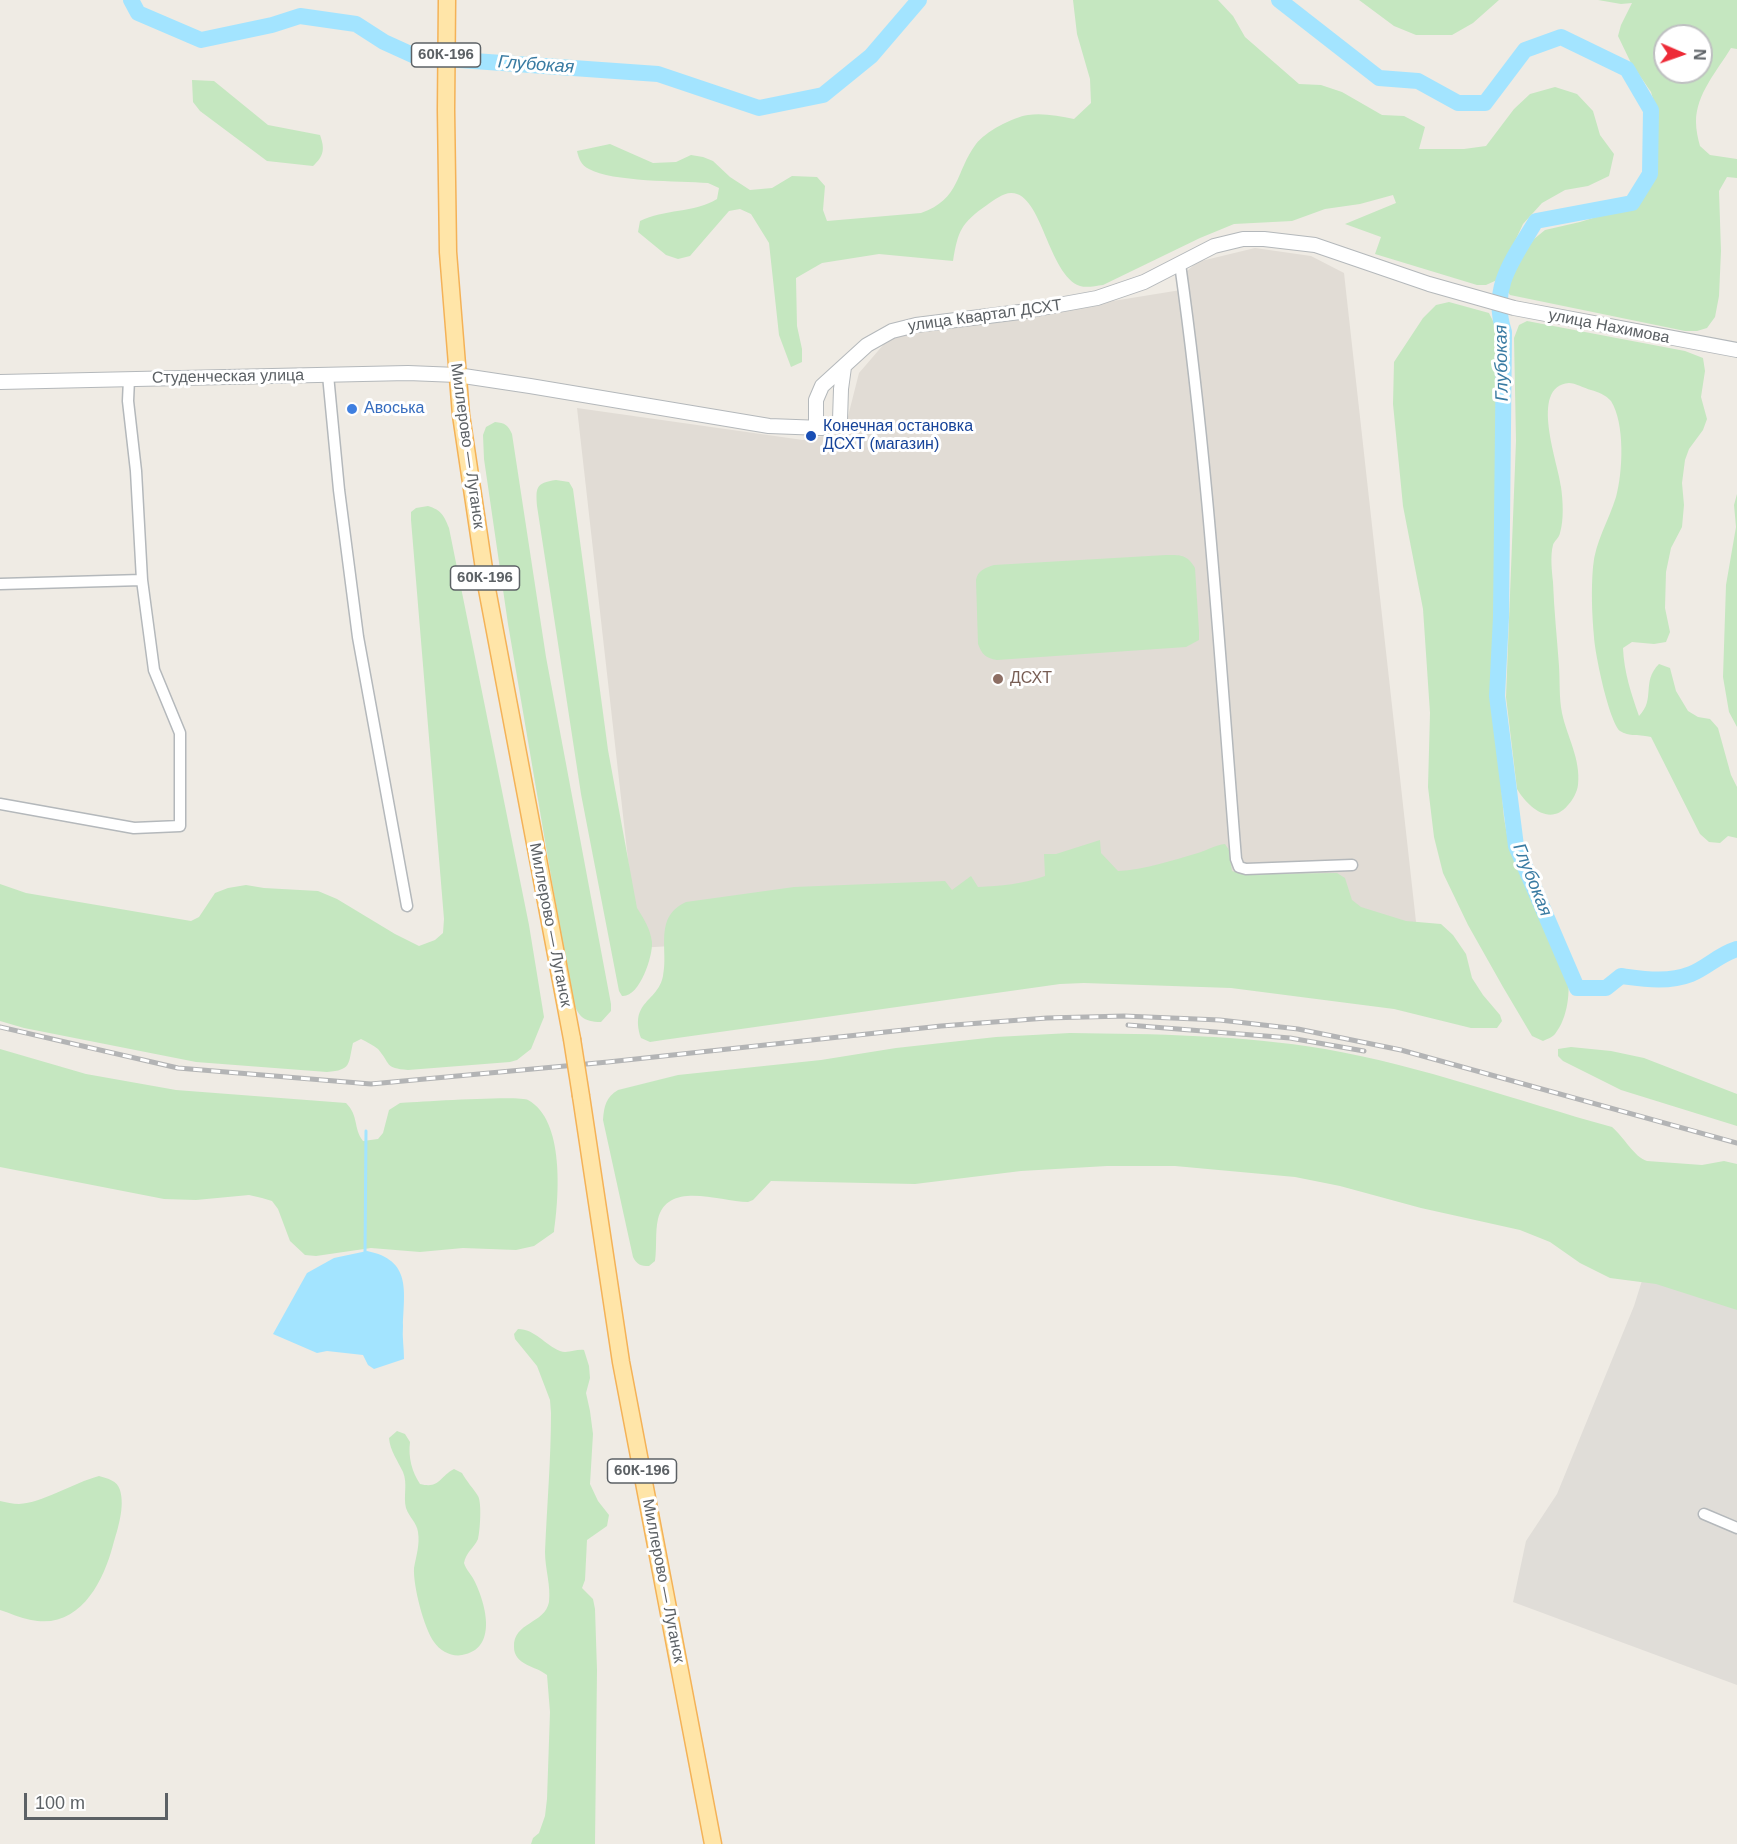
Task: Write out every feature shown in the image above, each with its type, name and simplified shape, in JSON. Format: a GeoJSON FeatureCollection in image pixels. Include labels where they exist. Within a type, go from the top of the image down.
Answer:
{"type":"FeatureCollection","features":[{"type":"Feature","properties":{"kind":"main road","name":"Миллерово — Луганск"},"geometry":{"type":"LineString","coordinates":[[447,0],[449,279],[457,375],[487,589],[572,1039],[621,1362],[713,1844]]}},
{"type":"Feature","properties":{"kind":"street","name":"улица Квартал ДСХТ"},"geometry":{"type":"LineString","coordinates":[[816,428],[815,412],[818,392],[827,380],[875,339],[901,328],[1020,312],[1097,298],[1144,282],[1214,246],[1243,239],[1264,239],[1324,247],[1429,284],[1481,299]]}},
{"type":"Feature","properties":{"kind":"street"},"geometry":{"type":"LineString","coordinates":[[1180,264],[1192,348],[1236,859],[1239,867],[1246,869],[1352,865]]}},
{"type":"Feature","properties":{"kind":"street","name":"улица Нахимова"},"geometry":{"type":"LineString","coordinates":[[1481,299],[1514,308],[1737,350]]}},
{"type":"Feature","properties":{"kind":"street"},"geometry":{"type":"LineString","coordinates":[[457,375],[741,422],[816,428],[833,425],[840,420],[844,367]]}},
{"type":"Feature","properties":{"kind":"street","name":"Студенческая улица"},"geometry":{"type":"LineString","coordinates":[[0,382],[408,373],[457,375]]}},
{"type":"Feature","properties":{"kind":"street"},"geometry":{"type":"LineString","coordinates":[[328,375],[339,490],[358,637],[407,906]]}},
{"type":"Feature","properties":{"kind":"street"},"geometry":{"type":"LineString","coordinates":[[0,804],[134,828],[180,826],[180,733],[154,670],[142,580],[136,471],[128,401],[129,379]]}},
{"type":"Feature","properties":{"kind":"street"},"geometry":{"type":"LineString","coordinates":[[0,584],[142,580]]}},
{"type":"Feature","properties":{"kind":"street"},"geometry":{"type":"LineString","coordinates":[[1704,1514],[1737,1528]]}},
{"type":"Feature","properties":{"kind":"shaded area","name":"ДСХТ"},"geometry":{"type":"Polygon","coordinates":[[[1255,248],[1311,256],[1344,273],[1421,967],[1118,919],[638,948],[577,408],[803,440],[844,432],[859,373],[890,337],[1187,289],[1186,272],[1197,262],[1255,248]]]}},
{"type":"Feature","properties":{"kind":"shaded area"},"geometry":{"type":"Polygon","coordinates":[[[1645,1271],[1737,1308],[1737,1685],[1513,1602],[1526,1541],[1557,1494],[1634,1306],[1645,1271]]]}},
{"type":"Feature","properties":{"kind":"green space"},"geometry":{"type":"Polygon","coordinates":[[[1073,0],[1218,0],[1233,16],[1245,37],[1299,84],[1321,85],[1342,92],[1382,115],[1404,116],[1425,127],[1419,149],[1464,149],[1486,146],[1514,109],[1530,94],[1555,87],[1577,94],[1593,111],[1600,135],[1614,154],[1609,176],[1588,186],[1565,190],[1542,203],[1523,224],[1497,280],[1486,285],[1477,285],[1375,254],[1381,237],[1345,224],[1396,203],[1393,195],[1360,204],[1325,209],[1292,221],[1234,224],[1103,285],[1083,287],[1069,279],[1060,267],[1030,206],[1022,196],[1008,193],[978,211],[966,223],[959,235],[953,261],[879,254],[822,263],[796,278],[797,326],[802,362],[791,367],[779,335],[769,243],[751,214],[740,209],[729,211],[690,256],[678,259],[666,255],[638,232],[640,221],[659,214],[699,207],[717,199],[719,188],[708,183],[646,180],[600,173],[582,164],[577,151],[610,144],[653,163],[676,162],[691,155],[703,157],[713,161],[730,177],[750,190],[772,188],[792,176],[817,177],[825,186],[823,210],[827,221],[921,213],[944,200],[956,184],[969,154],[980,139],[992,130],[1028,115],[1074,119],[1091,103],[1090,79],[1077,34],[1073,0]]]}},
{"type":"Feature","properties":{"kind":"green space"},"geometry":{"type":"Polygon","coordinates":[[[1359,0],[1499,0],[1473,23],[1452,35],[1416,35],[1394,26],[1359,0]]]}},
{"type":"Feature","properties":{"kind":"green space"},"geometry":{"type":"Polygon","coordinates":[[[1598,0],[1737,0],[1737,49],[1731,48],[1713,76],[1713,24],[1653,24],[1653,84],[1708,84],[1697,112],[1696,128],[1700,146],[1710,155],[1737,159],[1737,178],[1727,177],[1719,191],[1721,251],[1719,296],[1715,317],[1707,328],[1697,331],[1685,331],[1510,295],[1507,291],[1519,259],[1534,239],[1545,230],[1635,205],[1646,191],[1658,166],[1656,110],[1651,92],[1631,63],[1618,36],[1632,3],[1621,4],[1598,0]]]}},
{"type":"Feature","properties":{"kind":"green space"},"geometry":{"type":"Polygon","coordinates":[[[192,80],[214,81],[268,125],[320,135],[323,148],[319,159],[313,166],[267,161],[200,111],[193,102],[192,80]]]}},
{"type":"Feature","properties":{"kind":"green space"},"geometry":{"type":"Polygon","coordinates":[[[1449,302],[1489,313],[1495,325],[1498,347],[1496,584],[1492,687],[1504,818],[1510,851],[1567,972],[1568,979],[1567,1004],[1563,1020],[1554,1035],[1543,1041],[1532,1036],[1468,925],[1443,873],[1434,837],[1428,787],[1430,713],[1423,609],[1403,506],[1393,404],[1394,362],[1423,318],[1436,305],[1449,302]]]}},
{"type":"Feature","properties":{"kind":"green space"},"geometry":{"type":"Polygon","coordinates":[[[1527,321],[1685,351],[1703,358],[1705,371],[1701,397],[1707,419],[1685,460],[1682,483],[1684,505],[1682,527],[1671,548],[1666,572],[1665,608],[1670,632],[1666,642],[1654,644],[1632,642],[1623,648],[1626,674],[1639,716],[1647,703],[1651,677],[1659,664],[1670,668],[1676,691],[1688,711],[1698,717],[1710,719],[1718,728],[1731,775],[1737,787],[1737,838],[1728,836],[1720,843],[1709,842],[1700,834],[1651,737],[1623,733],[1611,714],[1595,646],[1592,585],[1596,549],[1618,487],[1621,434],[1616,410],[1611,401],[1604,395],[1571,383],[1557,387],[1550,397],[1548,411],[1563,504],[1561,528],[1553,545],[1551,559],[1560,701],[1564,722],[1576,757],[1578,785],[1570,803],[1554,814],[1540,812],[1533,808],[1517,789],[1506,697],[1516,441],[1514,338],[1519,325],[1527,321]]]}},
{"type":"Feature","properties":{"kind":"green space"},"geometry":{"type":"Polygon","coordinates":[[[495,422],[506,425],[512,434],[546,657],[611,1004],[611,1011],[601,1022],[590,1021],[582,1017],[572,999],[508,624],[484,459],[483,435],[486,427],[495,422]]]}},
{"type":"Feature","properties":{"kind":"green space"},"geometry":{"type":"Polygon","coordinates":[[[556,480],[569,482],[573,489],[608,750],[637,908],[648,928],[652,942],[650,957],[639,984],[634,991],[622,996],[619,991],[581,794],[537,506],[538,487],[556,480]]]}},
{"type":"Feature","properties":{"kind":"green space"},"geometry":{"type":"Polygon","coordinates":[[[1737,494],[1737,727],[1729,712],[1723,677],[1726,585],[1736,527],[1734,505],[1737,494]]]}},
{"type":"Feature","properties":{"kind":"green space"},"geometry":{"type":"Polygon","coordinates":[[[428,506],[442,514],[449,528],[529,925],[544,1017],[531,1049],[517,1060],[510,1062],[408,1070],[391,1066],[378,1049],[361,1039],[353,1043],[348,1065],[341,1070],[327,1072],[196,1062],[24,1028],[0,1021],[0,884],[26,893],[191,921],[199,917],[215,893],[228,888],[246,885],[318,891],[337,899],[419,946],[435,940],[443,933],[444,919],[411,520],[411,512],[416,508],[428,506]]]}},
{"type":"Feature","properties":{"kind":"green space"},"geometry":{"type":"Polygon","coordinates":[[[1166,555],[1183,556],[1195,568],[1199,640],[1186,647],[997,660],[984,655],[978,644],[976,580],[978,574],[985,568],[994,565],[1166,555]]]}},
{"type":"Feature","properties":{"kind":"green space"},"geometry":{"type":"Polygon","coordinates":[[[1100,840],[1101,853],[1118,871],[1158,864],[1225,844],[1229,850],[1232,871],[1242,874],[1337,873],[1345,878],[1352,900],[1361,907],[1406,921],[1441,924],[1453,935],[1466,954],[1472,978],[1502,1021],[1497,1028],[1471,1028],[1394,1009],[1231,988],[1084,983],[1060,984],[650,1042],[641,1038],[638,1026],[641,1009],[660,985],[663,976],[666,925],[669,916],[686,902],[794,887],[945,881],[952,890],[971,876],[978,887],[1012,884],[1045,876],[1044,854],[1056,854],[1100,840]]]}},
{"type":"Feature","properties":{"kind":"green space"},"geometry":{"type":"Polygon","coordinates":[[[1070,1033],[1230,1038],[1293,1044],[1362,1056],[1434,1074],[1612,1127],[1642,1159],[1647,1161],[1702,1165],[1724,1161],[1737,1164],[1737,1310],[1656,1284],[1610,1278],[1580,1263],[1550,1242],[1520,1230],[1295,1177],[1175,1166],[1107,1166],[1021,1171],[915,1184],[771,1181],[753,1200],[748,1202],[696,1196],[683,1196],[672,1200],[664,1207],[658,1219],[655,1261],[649,1266],[644,1266],[633,1257],[603,1120],[606,1102],[618,1090],[678,1075],[821,1060],[896,1048],[996,1037],[1070,1033]]]}},
{"type":"Feature","properties":{"kind":"green space"},"geometry":{"type":"Polygon","coordinates":[[[1571,1047],[1611,1051],[1644,1058],[1737,1094],[1737,1126],[1621,1090],[1563,1061],[1558,1056],[1558,1049],[1571,1047]]]}},
{"type":"Feature","properties":{"kind":"green space"},"geometry":{"type":"Polygon","coordinates":[[[0,1049],[86,1074],[176,1090],[346,1103],[353,1113],[363,1141],[378,1139],[383,1133],[389,1110],[400,1103],[488,1098],[528,1100],[540,1110],[554,1141],[558,1180],[554,1232],[534,1246],[516,1250],[463,1248],[420,1252],[371,1248],[316,1256],[305,1255],[290,1241],[278,1209],[272,1201],[262,1198],[249,1195],[196,1200],[164,1199],[0,1167],[0,1049]]]}},
{"type":"Feature","properties":{"kind":"green space"},"geometry":{"type":"Polygon","coordinates":[[[518,1329],[535,1334],[560,1351],[584,1350],[589,1366],[590,1378],[586,1393],[593,1434],[590,1484],[598,1501],[609,1515],[607,1526],[587,1540],[585,1580],[582,1588],[593,1599],[595,1609],[597,1670],[595,1844],[531,1844],[533,1838],[539,1833],[545,1816],[547,1799],[550,1712],[547,1675],[518,1658],[514,1647],[518,1633],[542,1615],[549,1602],[545,1552],[551,1413],[550,1400],[537,1366],[515,1339],[514,1334],[518,1329]]]}},
{"type":"Feature","properties":{"kind":"green space"},"geometry":{"type":"Polygon","coordinates":[[[397,1431],[405,1434],[410,1442],[411,1464],[420,1484],[436,1484],[454,1469],[462,1473],[478,1496],[480,1517],[478,1539],[464,1563],[474,1579],[483,1602],[485,1635],[481,1644],[473,1651],[462,1655],[450,1654],[437,1645],[430,1636],[420,1606],[414,1576],[418,1532],[406,1508],[403,1472],[389,1438],[397,1431]]]}},
{"type":"Feature","properties":{"kind":"green space"},"geometry":{"type":"Polygon","coordinates":[[[99,1476],[112,1480],[119,1487],[121,1510],[109,1560],[95,1588],[75,1611],[63,1618],[48,1621],[31,1620],[0,1610],[0,1501],[28,1503],[99,1476]]]}},
{"type":"Feature","properties":{"kind":"water"},"geometry":{"type":"Polygon","coordinates":[[[367,1251],[382,1255],[392,1262],[402,1279],[404,1359],[374,1369],[368,1365],[363,1355],[327,1351],[317,1353],[273,1334],[307,1273],[334,1258],[367,1251]]]}},
{"type":"Feature","properties":{"kind":"waterway","name":"Глубокая"},"geometry":{"type":"LineString","coordinates":[[131,0],[138,13],[201,40],[272,25],[300,16],[356,24],[384,42],[417,57],[658,74],[759,108],[823,95],[871,56],[919,0]]}},
{"type":"Feature","properties":{"kind":"waterway","name":"Глубокая"},"geometry":{"type":"LineString","coordinates":[[1279,0],[1379,78],[1418,81],[1458,103],[1485,103],[1525,50],[1561,37],[1627,69],[1651,110],[1650,174],[1632,203],[1536,221],[1512,261],[1502,287],[1500,316],[1504,332],[1501,617],[1497,696],[1516,846],[1577,988],[1606,988],[1621,976],[1674,979],[1691,974],[1724,954],[1737,949]]}},
{"type":"Feature","properties":{"kind":"waterway"},"geometry":{"type":"LineString","coordinates":[[365,1254],[366,1131]]}},
{"type":"Feature","properties":{"kind":"railway"},"geometry":{"type":"LineString","coordinates":[[0,1027],[178,1068],[371,1084],[608,1062],[941,1026],[1047,1018],[1124,1016],[1220,1020],[1298,1029],[1401,1050],[1737,1143]]}},
{"type":"Feature","properties":{"kind":"railway"},"geometry":{"type":"LineString","coordinates":[[1128,1025],[1290,1038],[1364,1051]]}},
{"type":"Feature","properties":{"kind":"place","name":"Авоська"},"geometry":{"type":"Point","coordinates":[352,409]}},
{"type":"Feature","properties":{"kind":"place","name":"Конечная остановка ДСХТ (магазин)"},"geometry":{"type":"Point","coordinates":[811,436]}},
{"type":"Feature","properties":{"kind":"place","name":"ДСХТ"},"geometry":{"type":"Point","coordinates":[998,679]}}]}
